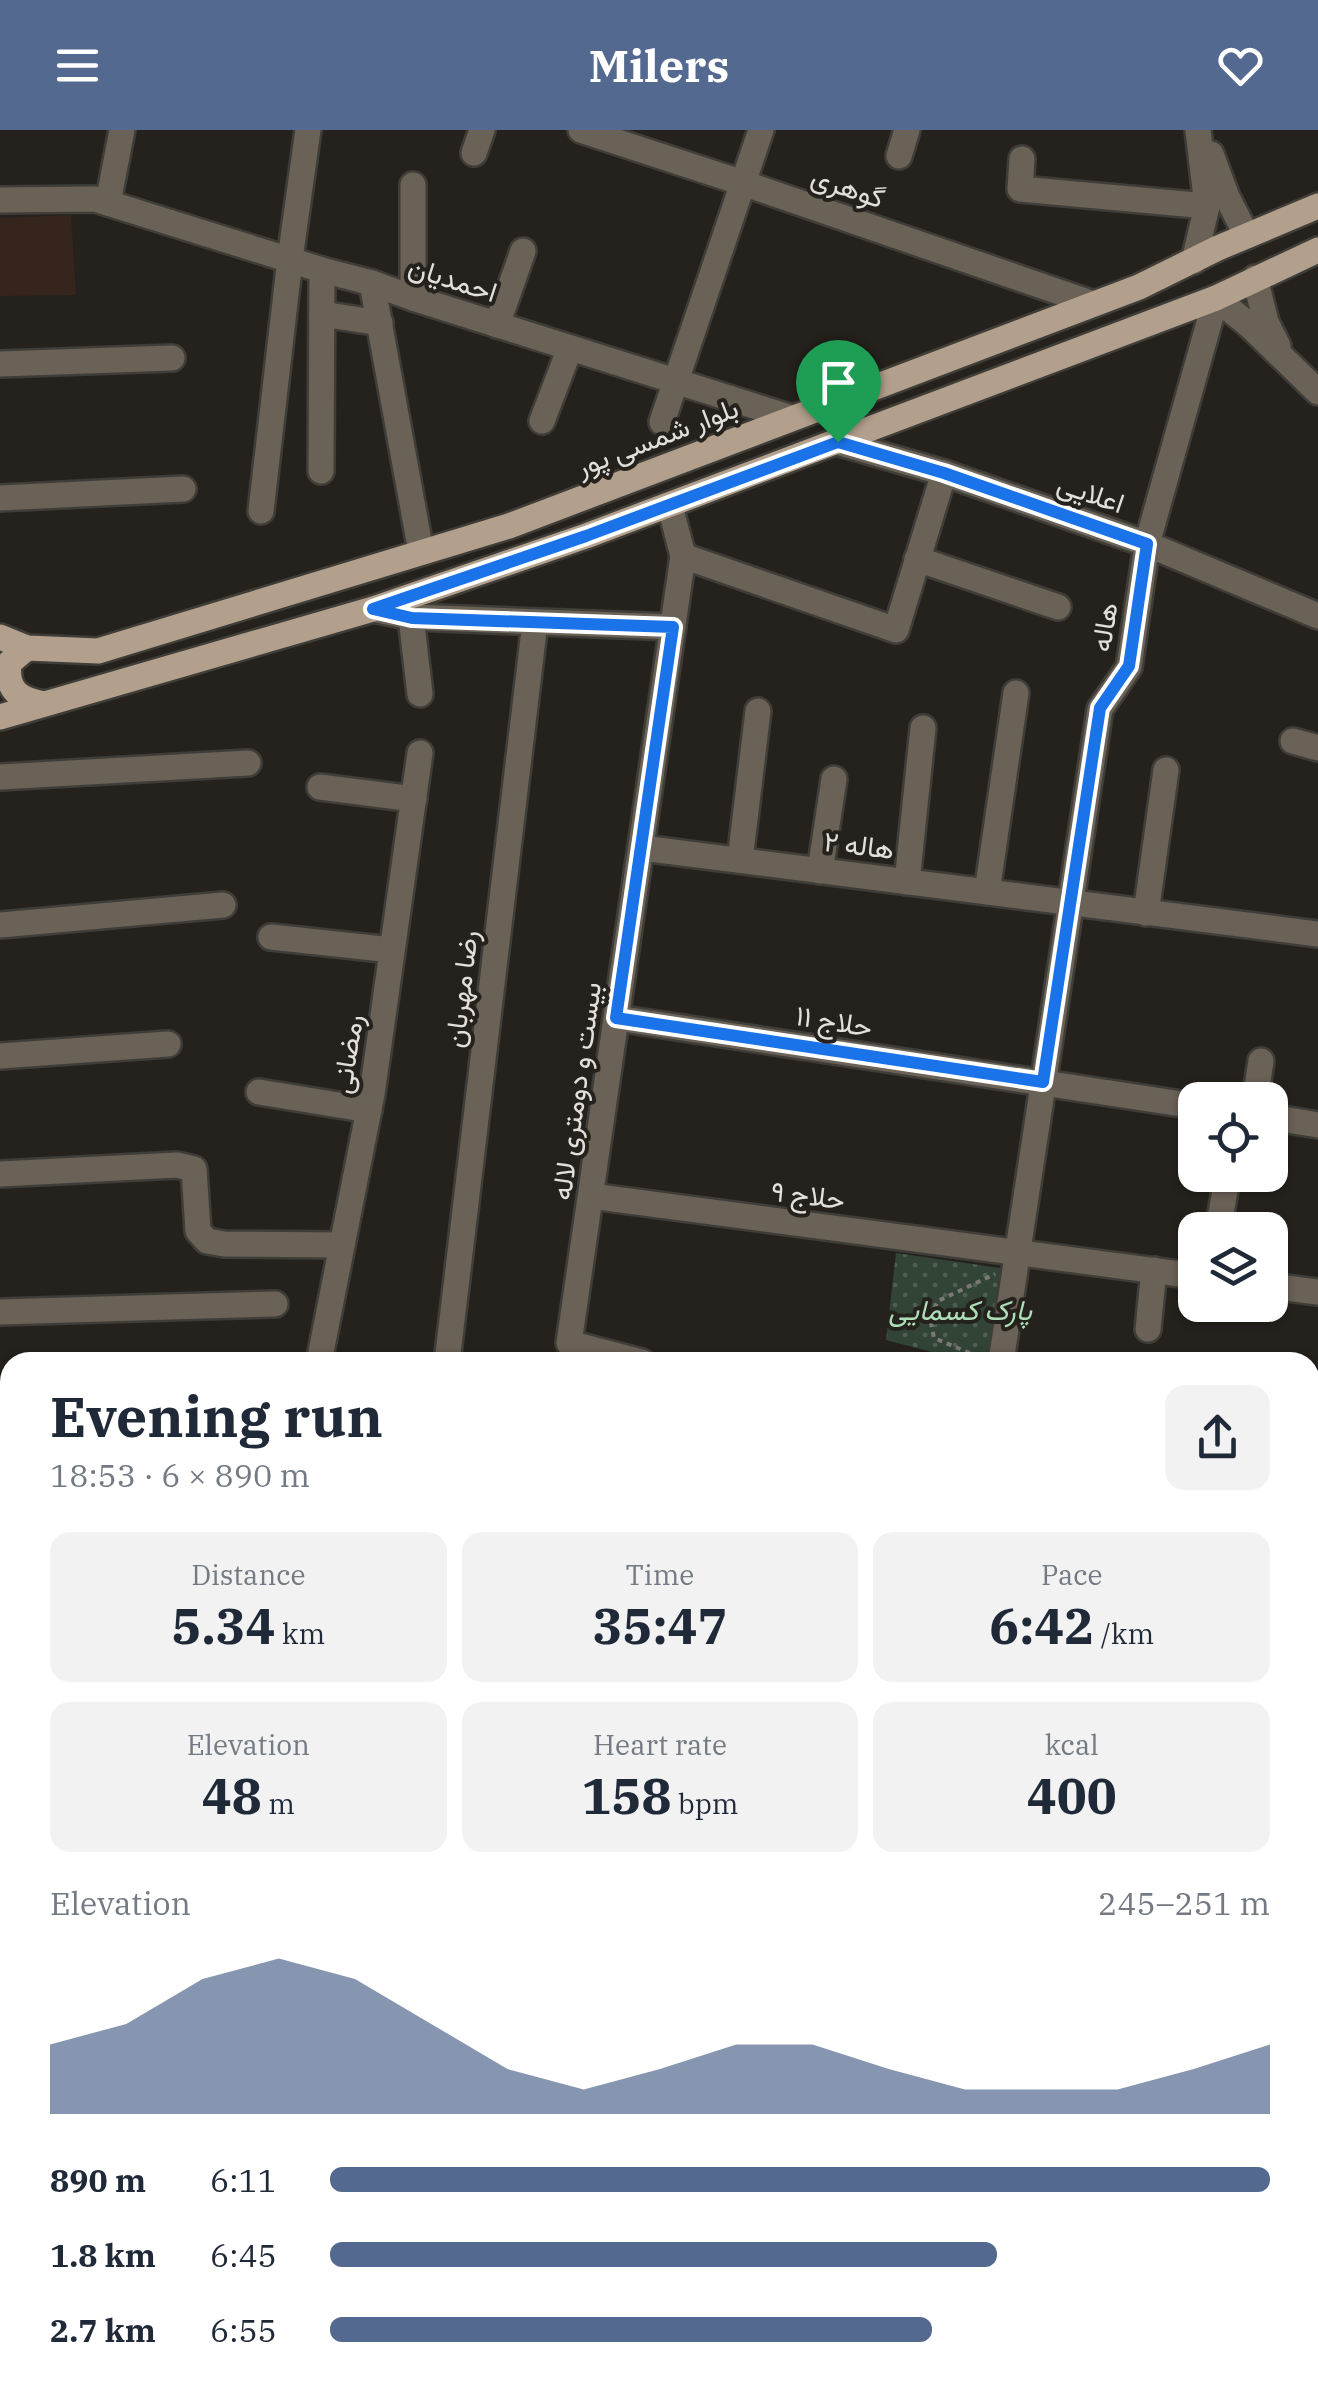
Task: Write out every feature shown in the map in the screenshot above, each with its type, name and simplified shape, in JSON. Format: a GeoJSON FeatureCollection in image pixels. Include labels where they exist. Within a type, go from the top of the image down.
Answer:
{"type":"FeatureCollection","features":[{"type":"Feature","properties":{"kind":"main road","name":"بلوار شمسی پور"},"geometry":{"type":"LineString","coordinates":[[0,636],[26,648],[98,651],[508,526],[1139,287],[1310,210]]}},
{"type":"Feature","properties":{"kind":"main road"},"geometry":{"type":"LineString","coordinates":[[0,717],[373,609],[670,506],[1216,298],[1318,248],[1302,231],[1310,210]]}},
{"type":"Feature","properties":{"kind":"main road"},"geometry":{"type":"LineString","coordinates":[[1246,236],[1259,242],[1264,250],[1263,270],[1255,278]]}},
{"type":"Feature","properties":{"kind":"main road"},"geometry":{"type":"LineString","coordinates":[[26,648],[9,663],[8,675],[14,690],[26,700],[44,704]]}},
{"type":"Feature","properties":{"kind":"street"},"geometry":{"type":"LineString","coordinates":[[102,201],[122,130]]}},
{"type":"Feature","properties":{"kind":"street"},"geometry":{"type":"LineString","coordinates":[[261,512],[308,130]]}},
{"type":"Feature","properties":{"kind":"street","name":"گوهری"},"geometry":{"type":"LineString","coordinates":[[581,130],[1094,304]]}},
{"type":"Feature","properties":{"kind":"street"},"geometry":{"type":"LineString","coordinates":[[662,422],[762,130]]}},
{"type":"Feature","properties":{"kind":"street"},"geometry":{"type":"LineString","coordinates":[[899,156],[907,130]]}},
{"type":"Feature","properties":{"kind":"street"},"geometry":{"type":"LineString","coordinates":[[1194,260],[1207,206],[1200,130]]}},
{"type":"Feature","properties":{"kind":"street"},"geometry":{"type":"LineString","coordinates":[[1200,130],[1246,236]]}},
{"type":"Feature","properties":{"kind":"street"},"geometry":{"type":"LineString","coordinates":[[1022,160],[1020,189],[1207,206]]}},
{"type":"Feature","properties":{"kind":"street"},"geometry":{"type":"LineString","coordinates":[[412,185],[413,298]]}},
{"type":"Feature","properties":{"kind":"street","name":"احمدیان"},"geometry":{"type":"LineString","coordinates":[[0,200],[102,201],[372,282],[792,418]]}},
{"type":"Feature","properties":{"kind":"street"},"geometry":{"type":"LineString","coordinates":[[497,325],[523,250]]}},
{"type":"Feature","properties":{"kind":"street"},"geometry":{"type":"LineString","coordinates":[[321,471],[322,270]]}},
{"type":"Feature","properties":{"kind":"street"},"geometry":{"type":"LineString","coordinates":[[1255,278],[1266,322],[1284,359]]}},
{"type":"Feature","properties":{"kind":"street"},"geometry":{"type":"LineString","coordinates":[[372,282],[421,552]]}},
{"type":"Feature","properties":{"kind":"street"},"geometry":{"type":"LineString","coordinates":[[1216,298],[1318,392]]}},
{"type":"Feature","properties":{"kind":"street","name":"هاله"},"geometry":{"type":"LineString","coordinates":[[999,1352],[1100,708],[1129,666],[1147,544],[1216,298]]}},
{"type":"Feature","properties":{"kind":"street"},"geometry":{"type":"LineString","coordinates":[[322,314],[380,323]]}},
{"type":"Feature","properties":{"kind":"street"},"geometry":{"type":"LineString","coordinates":[[542,421],[570,348]]}},
{"type":"Feature","properties":{"kind":"street"},"geometry":{"type":"LineString","coordinates":[[0,364],[172,358]]}},
{"type":"Feature","properties":{"kind":"street","name":"اعلایی"},"geometry":{"type":"LineString","coordinates":[[838,442],[944,473],[1147,544],[1318,616]]}},
{"type":"Feature","properties":{"kind":"street"},"geometry":{"type":"LineString","coordinates":[[683,556],[896,630],[944,473]]}},
{"type":"Feature","properties":{"kind":"street"},"geometry":{"type":"LineString","coordinates":[[0,498],[183,489]]}},
{"type":"Feature","properties":{"kind":"street"},"geometry":{"type":"LineString","coordinates":[[642,848],[683,556],[670,506]]}},
{"type":"Feature","properties":{"kind":"street"},"geometry":{"type":"LineString","coordinates":[[918,559],[1058,607]]}},
{"type":"Feature","properties":{"kind":"street"},"geometry":{"type":"LineString","coordinates":[[373,609],[412,618],[673,627]]}},
{"type":"Feature","properties":{"kind":"street"},"geometry":{"type":"LineString","coordinates":[[412,618],[420,694]]}},
{"type":"Feature","properties":{"kind":"street","name":"رضا مهربان"},"geometry":{"type":"LineString","coordinates":[[448,1352],[535,622]]}},
{"type":"Feature","properties":{"kind":"street"},"geometry":{"type":"LineString","coordinates":[[987,892],[1016,693]]}},
{"type":"Feature","properties":{"kind":"street"},"geometry":{"type":"LineString","coordinates":[[740,860],[758,711]]}},
{"type":"Feature","properties":{"kind":"street"},"geometry":{"type":"LineString","coordinates":[[907,882],[924,728]]}},
{"type":"Feature","properties":{"kind":"street"},"geometry":{"type":"LineString","coordinates":[[1293,740],[1318,748]]}},
{"type":"Feature","properties":{"kind":"street","name":"رمضانی"},"geometry":{"type":"LineString","coordinates":[[321,1352],[369,1110],[420,753]]}},
{"type":"Feature","properties":{"kind":"street"},"geometry":{"type":"LineString","coordinates":[[0,777],[248,763]]}},
{"type":"Feature","properties":{"kind":"street"},"geometry":{"type":"LineString","coordinates":[[1146,912],[1166,770]]}},
{"type":"Feature","properties":{"kind":"street"},"geometry":{"type":"LineString","coordinates":[[820,870],[834,778]]}},
{"type":"Feature","properties":{"kind":"street"},"geometry":{"type":"LineString","coordinates":[[320,786],[414,799]]}},
{"type":"Feature","properties":{"kind":"street","name":"هاله ۲"},"geometry":{"type":"LineString","coordinates":[[642,848],[1318,934]]}},
{"type":"Feature","properties":{"kind":"street","name":"بیست و دومتری لاله"},"geometry":{"type":"LineString","coordinates":[[601,1352],[569,1344],[642,848]]}},
{"type":"Feature","properties":{"kind":"street"},"geometry":{"type":"LineString","coordinates":[[0,925],[223,905]]}},
{"type":"Feature","properties":{"kind":"street"},"geometry":{"type":"LineString","coordinates":[[271,937],[392,950]]}},
{"type":"Feature","properties":{"kind":"street","name":"حلاج ۱۱"},"geometry":{"type":"LineString","coordinates":[[616,1018],[1178,1103]]}},
{"type":"Feature","properties":{"kind":"street"},"geometry":{"type":"LineString","coordinates":[[0,1056],[168,1044]]}},
{"type":"Feature","properties":{"kind":"street"},"geometry":{"type":"LineString","coordinates":[[1257,1082],[1260,1062]]}},
{"type":"Feature","properties":{"kind":"street"},"geometry":{"type":"LineString","coordinates":[[259,1092],[369,1110]]}},
{"type":"Feature","properties":{"kind":"street"},"geometry":{"type":"LineString","coordinates":[[1288,1120],[1318,1124]]}},
{"type":"Feature","properties":{"kind":"street"},"geometry":{"type":"LineString","coordinates":[[0,1174],[177,1165],[194,1169],[198,1230],[207,1241],[342,1244]]}},
{"type":"Feature","properties":{"kind":"street","name":"حلاج ۹"},"geometry":{"type":"LineString","coordinates":[[590,1196],[1016,1257],[1178,1274]]}},
{"type":"Feature","properties":{"kind":"street"},"geometry":{"type":"LineString","coordinates":[[1148,1329],[1154,1270]]}},
{"type":"Feature","properties":{"kind":"street"},"geometry":{"type":"LineString","coordinates":[[1288,1288],[1318,1292]]}},
{"type":"Feature","properties":{"kind":"street"},"geometry":{"type":"LineString","coordinates":[[0,1312],[275,1304]]}},
{"type":"Feature","properties":{"kind":"path"},"geometry":{"type":"LineString","coordinates":[[971,1352],[934,1338],[930,1318],[938,1302],[1016,1257]]}},
{"type":"Feature","properties":{"kind":"shaded area"},"geometry":{"type":"Polygon","coordinates":[[[71,215],[76,295],[0,296],[0,218],[71,215]]]}},
{"type":"Feature","properties":{"kind":"green space","name":"پارک کسمایی"},"geometry":{"type":"Polygon","coordinates":[[[896,1253],[1014,1270],[1002,1352],[932,1352],[886,1340],[896,1253]]]}},
{"type":"Feature","properties":{"kind":"route"},"geometry":{"type":"LineString","coordinates":[[838,442],[944,473],[1147,544],[1129,666],[1100,708],[1043,1082],[616,1018],[673,627],[412,618],[373,609],[670,506],[838,442]]}}]}
